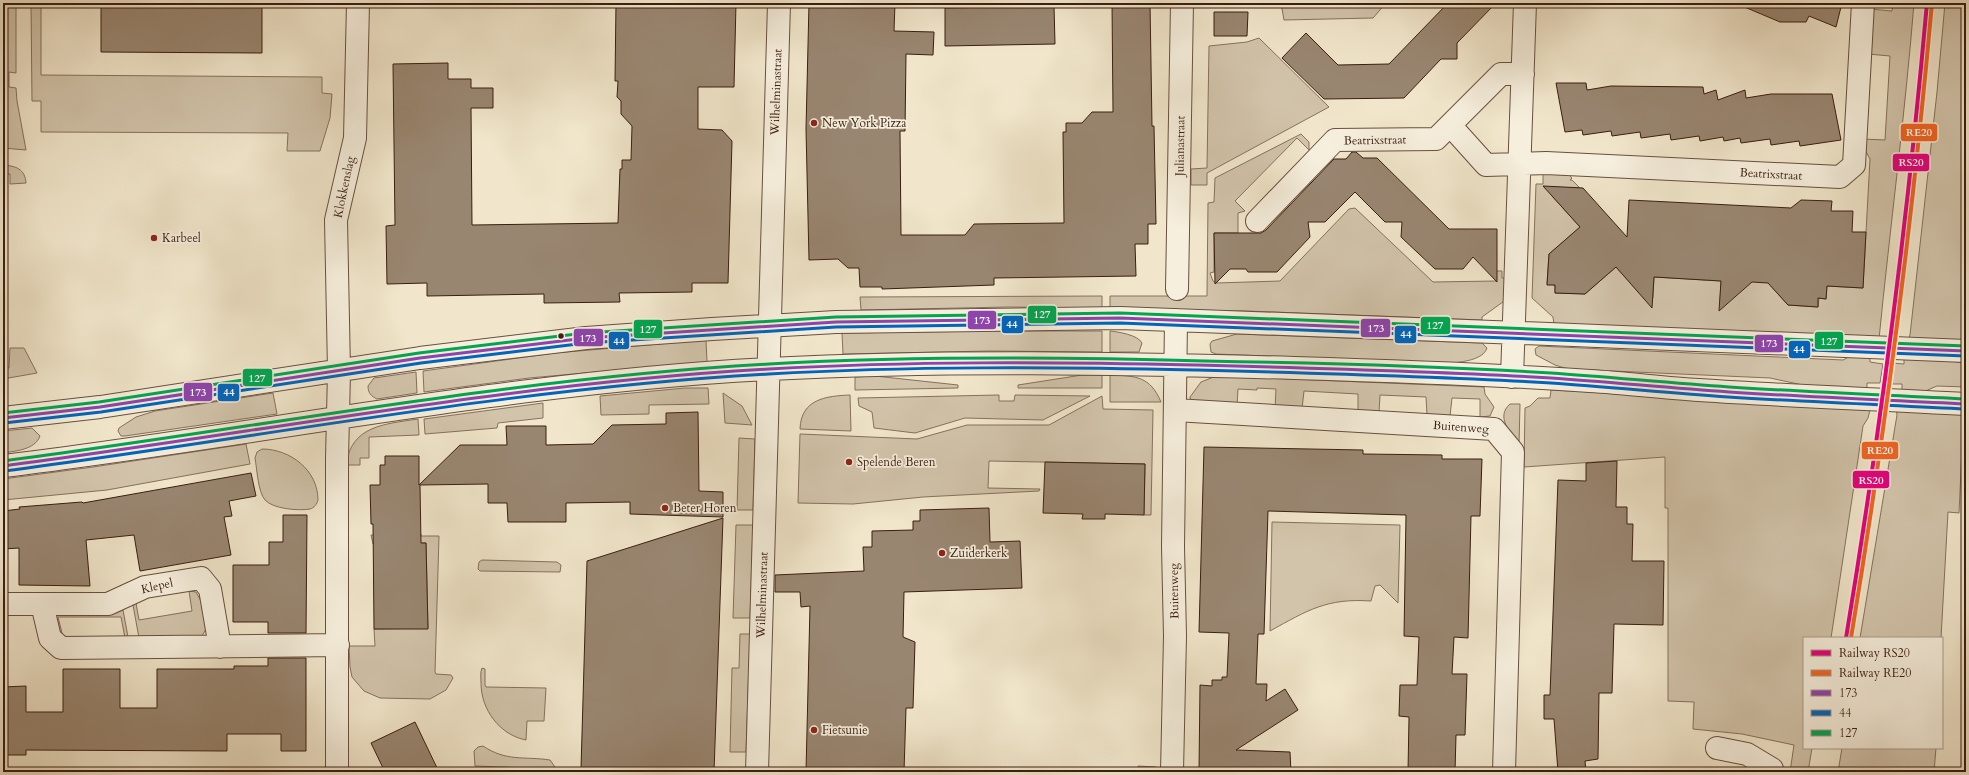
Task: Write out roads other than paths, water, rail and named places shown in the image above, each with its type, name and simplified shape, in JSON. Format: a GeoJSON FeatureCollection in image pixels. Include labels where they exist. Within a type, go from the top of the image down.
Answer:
{"type":"FeatureCollection","features":[{"type":"Feature","properties":{"kind":"street","name":"Klokkenslag"},"geometry":{"type":"LineString","coordinates":[[338,417],[339,371],[336,220],[355,138],[358,3]]}},
{"type":"Feature","properties":{"kind":"street","name":"Wilhelminastraat"},"geometry":{"type":"LineString","coordinates":[[757,772],[779,3]]}},
{"type":"Feature","properties":{"kind":"street","name":"Julianastraat"},"geometry":{"type":"LineString","coordinates":[[1177,289],[1182,3]]}},
{"type":"Feature","properties":{"kind":"street"},"geometry":{"type":"LineString","coordinates":[[1512,377],[1521,164],[1522,74],[1525,3]]}},
{"type":"Feature","properties":{"kind":"street","name":"Beatrixstraat"},"geometry":{"type":"LineString","coordinates":[[1450,126],[1486,165],[1546,162],[1840,177],[1854,165],[1863,3]]}},
{"type":"Feature","properties":{"kind":"street","name":"Beatrixstraat"},"geometry":{"type":"LineString","coordinates":[[1257,221],[1335,140],[1436,139],[1501,74],[1522,74]]}},
{"type":"Feature","properties":{"kind":"street"},"geometry":{"type":"LineString","coordinates":[[3,418],[66,412],[420,358],[586,338],[770,325],[836,322],[1120,318],[1514,332],[1966,351]]}},
{"type":"Feature","properties":{"kind":"street","name":"Buitenweg"},"geometry":{"type":"LineString","coordinates":[[1172,772],[1175,636],[1173,586],[1176,320]]}},
{"type":"Feature","properties":{"kind":"street"},"geometry":{"type":"LineString","coordinates":[[3,466],[98,454],[338,417],[522,392],[768,369],[980,364],[1176,364],[1512,377],[1589,381],[1716,391],[1966,404]]}},
{"type":"Feature","properties":{"kind":"street","name":"Buitenweg"},"geometry":{"type":"LineString","coordinates":[[1175,410],[1494,429],[1513,452],[1504,772]]}},
{"type":"Feature","properties":{"kind":"street"},"geometry":{"type":"LineString","coordinates":[[336,772],[338,645],[338,417]]}},
{"type":"Feature","properties":{"kind":"street","name":"Klepel"},"geometry":{"type":"LineString","coordinates":[[3,604],[108,604],[145,587],[201,578],[210,589],[220,647]]}},
{"type":"Feature","properties":{"kind":"street"},"geometry":{"type":"LineString","coordinates":[[42,604],[50,638],[61,648],[338,645]]}},
{"type":"Feature","properties":{"kind":"street"},"geometry":{"type":"LineString","coordinates":[[1717,748],[1747,754],[1772,770],[1772,772]]}},
{"type":"Feature","properties":{"kind":"rail line","name":"RS20"},"geometry":{"type":"LineString","coordinates":[[1846,637],[1882,401],[1920,83],[1927,3]]}},
{"type":"Feature","properties":{"kind":"rail line","name":"RE20"},"geometry":{"type":"LineString","coordinates":[[1851,637],[1876,480],[1898,321],[1932,3]]}},
{"type":"Feature","properties":{"kind":"place","name":"New York Pizza"},"geometry":{"type":"Point","coordinates":[814,123]}},
{"type":"Feature","properties":{"kind":"place","name":"Karbeel"},"geometry":{"type":"Point","coordinates":[154,238]}},
{"type":"Feature","properties":{"kind":"place","name":"Spelende Beren"},"geometry":{"type":"Point","coordinates":[849,462]}},
{"type":"Feature","properties":{"kind":"place","name":"Beter Horen"},"geometry":{"type":"Point","coordinates":[665,508]}},
{"type":"Feature","properties":{"kind":"place","name":"Zuiderkerk"},"geometry":{"type":"Point","coordinates":[942,553]}},
{"type":"Feature","properties":{"kind":"place","name":"Fietsunie"},"geometry":{"type":"Point","coordinates":[814,730]}}]}
